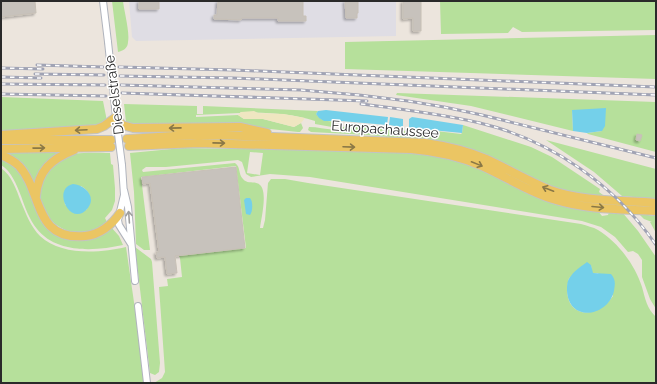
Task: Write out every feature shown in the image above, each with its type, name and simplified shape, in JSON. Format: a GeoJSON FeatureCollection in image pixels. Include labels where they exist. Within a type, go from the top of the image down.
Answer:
{"type":"FeatureCollection","features":[{"type":"Feature","properties":{"kind":"main road"},"geometry":{"type":"LineString","coordinates":[[1,135],[97,129],[104,126],[116,117],[122,125],[133,128],[240,127],[283,138]]}},
{"type":"Feature","properties":{"kind":"main road","name":"Europachaussee"},"geometry":{"type":"LineString","coordinates":[[656,203],[585,198],[562,194],[536,184],[486,159],[467,152],[439,145],[410,142],[190,135],[128,143],[223,143],[411,149],[429,151],[468,160],[494,171],[532,191],[556,200],[582,206],[656,211]]}},
{"type":"Feature","properties":{"kind":"main road"},"geometry":{"type":"LineString","coordinates":[[1,140],[111,143],[78,148],[1,149]]}},
{"type":"Feature","properties":{"kind":"main road"},"geometry":{"type":"LineString","coordinates":[[37,203],[36,192],[39,181],[45,170],[57,158],[78,148]]}},
{"type":"Feature","properties":{"kind":"main road"},"geometry":{"type":"LineString","coordinates":[[1,155],[10,159],[19,167],[29,183],[44,219],[56,230],[71,236],[88,236],[98,233],[112,224],[120,213]]}},
{"type":"Feature","properties":{"kind":"street","name":"Dieselstraße"},"geometry":{"type":"LineString","coordinates":[[103,1],[124,190],[124,200],[118,220],[119,225],[131,245]]}},
{"type":"Feature","properties":{"kind":"street","name":"Dieselstraße"},"geometry":{"type":"LineString","coordinates":[[124,190],[128,207],[135,281]]}},
{"type":"Feature","properties":{"kind":"street"},"geometry":{"type":"LineString","coordinates":[[138,306],[147,383]]}},
{"type":"Feature","properties":{"kind":"shaded area"},"geometry":{"type":"Polygon","coordinates":[[[129,1],[396,1],[396,36],[136,41],[132,37],[129,1]]]}},
{"type":"Feature","properties":{"kind":"green space"},"geometry":{"type":"Polygon","coordinates":[[[112,1],[123,1],[128,27],[128,44],[126,48],[118,52],[112,1]]]}},
{"type":"Feature","properties":{"kind":"green space"},"geometry":{"type":"Polygon","coordinates":[[[440,1],[656,1],[656,30],[522,32],[513,27],[508,33],[441,34],[440,1]]]}},
{"type":"Feature","properties":{"kind":"green space"},"geometry":{"type":"Polygon","coordinates":[[[656,35],[656,79],[345,69],[345,42],[656,35]]]}},
{"type":"Feature","properties":{"kind":"green space"},"geometry":{"type":"Polygon","coordinates":[[[397,93],[656,102],[656,152],[588,134],[587,133],[602,131],[572,110],[573,131],[471,106],[396,95],[397,93]]]}},
{"type":"Feature","properties":{"kind":"green space"},"geometry":{"type":"Polygon","coordinates":[[[1,97],[103,101],[107,121],[101,125],[1,133],[1,97]]]}},
{"type":"Feature","properties":{"kind":"green space"},"geometry":{"type":"Polygon","coordinates":[[[124,104],[197,106],[197,114],[203,114],[203,106],[318,111],[316,114],[321,119],[327,121],[341,121],[341,123],[337,122],[333,124],[332,127],[315,124],[315,121],[297,116],[241,112],[196,115],[196,117],[238,115],[244,119],[263,119],[294,127],[301,123],[303,128],[300,132],[298,132],[241,126],[131,126],[126,122],[124,104]]]}},
{"type":"Feature","properties":{"kind":"green space"},"geometry":{"type":"Polygon","coordinates":[[[348,124],[404,131],[411,128],[461,134],[463,125],[531,147],[552,157],[600,189],[599,192],[607,198],[564,192],[423,140],[311,132],[308,130],[309,127],[339,129],[348,124]]]}},
{"type":"Feature","properties":{"kind":"green space"},"geometry":{"type":"Polygon","coordinates":[[[546,140],[656,169],[656,199],[622,196],[594,172],[546,140]]]}},
{"type":"Feature","properties":{"kind":"green space"},"geometry":{"type":"Polygon","coordinates":[[[182,148],[251,148],[407,153],[436,156],[478,168],[541,199],[555,204],[598,211],[602,216],[608,215],[609,212],[622,212],[638,231],[656,257],[656,309],[650,299],[642,277],[642,260],[638,254],[633,251],[628,252],[615,237],[601,227],[582,221],[310,177],[270,174],[251,177],[246,174],[242,162],[238,160],[166,167],[146,167],[142,170],[143,172],[235,163],[238,166],[240,175],[243,179],[247,182],[260,185],[264,193],[260,228],[263,228],[265,220],[268,183],[271,179],[285,179],[581,224],[594,228],[612,241],[630,262],[639,279],[648,307],[656,317],[656,383],[154,383],[162,378],[165,372],[159,287],[168,286],[167,279],[182,277],[179,256],[246,248],[236,166],[141,177],[150,250],[144,250],[136,244],[134,192],[130,153],[182,148]],[[250,152],[247,173],[260,175],[263,153],[250,152]],[[591,265],[569,278],[567,291],[569,300],[573,307],[580,311],[588,312],[596,310],[605,305],[613,296],[598,273],[592,273],[591,265]]]}},
{"type":"Feature","properties":{"kind":"green space"},"geometry":{"type":"Polygon","coordinates":[[[61,151],[34,187],[30,179],[1,153],[61,151]]]}},
{"type":"Feature","properties":{"kind":"green space"},"geometry":{"type":"Polygon","coordinates":[[[91,153],[110,153],[111,164],[113,165],[115,201],[112,210],[105,218],[107,222],[92,231],[80,233],[69,231],[50,219],[40,200],[40,189],[46,172],[59,159],[65,156],[91,153]],[[81,186],[64,195],[65,205],[86,210],[90,203],[90,196],[81,186]]]}},
{"type":"Feature","properties":{"kind":"green space"},"geometry":{"type":"Polygon","coordinates":[[[1,157],[13,164],[26,182],[37,212],[42,221],[64,237],[111,227],[119,236],[123,245],[101,249],[77,249],[55,243],[45,237],[32,221],[13,179],[8,171],[1,165],[1,157]]]}},
{"type":"Feature","properties":{"kind":"green space"},"geometry":{"type":"Polygon","coordinates":[[[1,168],[5,171],[13,183],[34,229],[40,236],[49,242],[59,247],[81,251],[105,251],[126,247],[144,383],[1,383],[1,168]]]}},
{"type":"Feature","properties":{"kind":"green space"},"geometry":{"type":"Polygon","coordinates":[[[639,214],[656,216],[656,233],[650,222],[652,222],[644,219],[639,214]]]}},
{"type":"Feature","properties":{"kind":"green space"},"geometry":{"type":"Polygon","coordinates":[[[135,247],[151,259],[152,262],[160,363],[159,372],[155,375],[150,373],[135,247]]]}},
{"type":"Feature","properties":{"kind":"sand"},"geometry":{"type":"Polygon","coordinates":[[[254,111],[258,113],[284,114],[305,118],[301,123],[294,127],[263,119],[244,119],[238,115],[241,112],[254,111]]]}},
{"type":"Feature","properties":{"kind":"water"},"geometry":{"type":"Polygon","coordinates":[[[606,108],[605,126],[602,131],[587,133],[573,131],[572,110],[606,108]]]}},
{"type":"Feature","properties":{"kind":"water"},"geometry":{"type":"Polygon","coordinates":[[[326,110],[388,117],[387,125],[324,121],[316,114],[318,111],[326,110]]]}},
{"type":"Feature","properties":{"kind":"water"},"geometry":{"type":"Polygon","coordinates":[[[390,117],[403,119],[403,126],[389,125],[390,117]]]}},
{"type":"Feature","properties":{"kind":"water"},"geometry":{"type":"Polygon","coordinates":[[[412,117],[463,125],[462,133],[411,128],[409,127],[409,119],[412,117]]]}},
{"type":"Feature","properties":{"kind":"water"},"geometry":{"type":"Polygon","coordinates":[[[73,184],[81,186],[90,195],[90,204],[82,213],[75,214],[66,206],[64,193],[67,187],[73,184]]]}},
{"type":"Feature","properties":{"kind":"water"},"geometry":{"type":"Polygon","coordinates":[[[246,198],[250,198],[252,201],[250,215],[246,214],[244,200],[246,198]]]}},
{"type":"Feature","properties":{"kind":"water"},"geometry":{"type":"Polygon","coordinates":[[[587,262],[591,265],[593,273],[611,274],[615,282],[614,291],[610,300],[597,311],[589,313],[581,312],[574,308],[569,301],[567,291],[570,278],[587,262]]]}},
{"type":"Feature","properties":{"kind":"building"},"geometry":{"type":"Polygon","coordinates":[[[1,1],[35,1],[36,13],[1,17],[1,1]]]}},
{"type":"Feature","properties":{"kind":"building"},"geometry":{"type":"Polygon","coordinates":[[[139,1],[159,1],[159,9],[139,9],[139,1]]]}},
{"type":"Feature","properties":{"kind":"building"},"geometry":{"type":"Polygon","coordinates":[[[218,1],[303,1],[303,16],[306,16],[306,21],[278,21],[278,18],[242,18],[241,20],[214,19],[214,15],[217,15],[218,1]]]}},
{"type":"Feature","properties":{"kind":"building"},"geometry":{"type":"Polygon","coordinates":[[[345,1],[358,1],[357,18],[346,18],[345,1]]]}},
{"type":"Feature","properties":{"kind":"building"},"geometry":{"type":"Polygon","coordinates":[[[403,1],[421,1],[421,31],[413,31],[413,18],[403,19],[403,1]]]}},
{"type":"Feature","properties":{"kind":"building"},"geometry":{"type":"Polygon","coordinates":[[[637,134],[642,135],[640,141],[636,140],[637,134]]]}},
{"type":"Feature","properties":{"kind":"building"},"geometry":{"type":"Polygon","coordinates":[[[236,167],[245,248],[175,256],[177,273],[167,274],[165,257],[157,258],[156,252],[159,252],[150,183],[143,184],[142,177],[236,167]]]}},
{"type":"Feature","properties":{"kind":"railway"},"geometry":{"type":"LineString","coordinates":[[37,65],[103,67]]}},
{"type":"Feature","properties":{"kind":"railway"},"geometry":{"type":"LineString","coordinates":[[119,67],[233,70],[656,87]]}},
{"type":"Feature","properties":{"kind":"railway"},"geometry":{"type":"LineString","coordinates":[[1,68],[43,69]]}},
{"type":"Feature","properties":{"kind":"railway"},"geometry":{"type":"LineString","coordinates":[[35,74],[104,75]]}},
{"type":"Feature","properties":{"kind":"railway"},"geometry":{"type":"LineString","coordinates":[[120,76],[233,78],[656,95]]}},
{"type":"Feature","properties":{"kind":"railway"},"geometry":{"type":"LineString","coordinates":[[1,77],[41,78]]}},
{"type":"Feature","properties":{"kind":"railway"},"geometry":{"type":"LineString","coordinates":[[1,84],[105,85]]}},
{"type":"Feature","properties":{"kind":"railway"},"geometry":{"type":"LineString","coordinates":[[121,85],[301,90],[408,101],[482,115],[656,158]]}},
{"type":"Feature","properties":{"kind":"railway"},"geometry":{"type":"LineString","coordinates":[[122,93],[367,101]]}},
{"type":"Feature","properties":{"kind":"railway"},"geometry":{"type":"LineString","coordinates":[[1,94],[106,96]]}},
{"type":"Feature","properties":{"kind":"railway"},"geometry":{"type":"LineString","coordinates":[[361,104],[420,112],[480,123],[532,141],[556,153],[601,185],[640,223],[656,245]]}}]}
